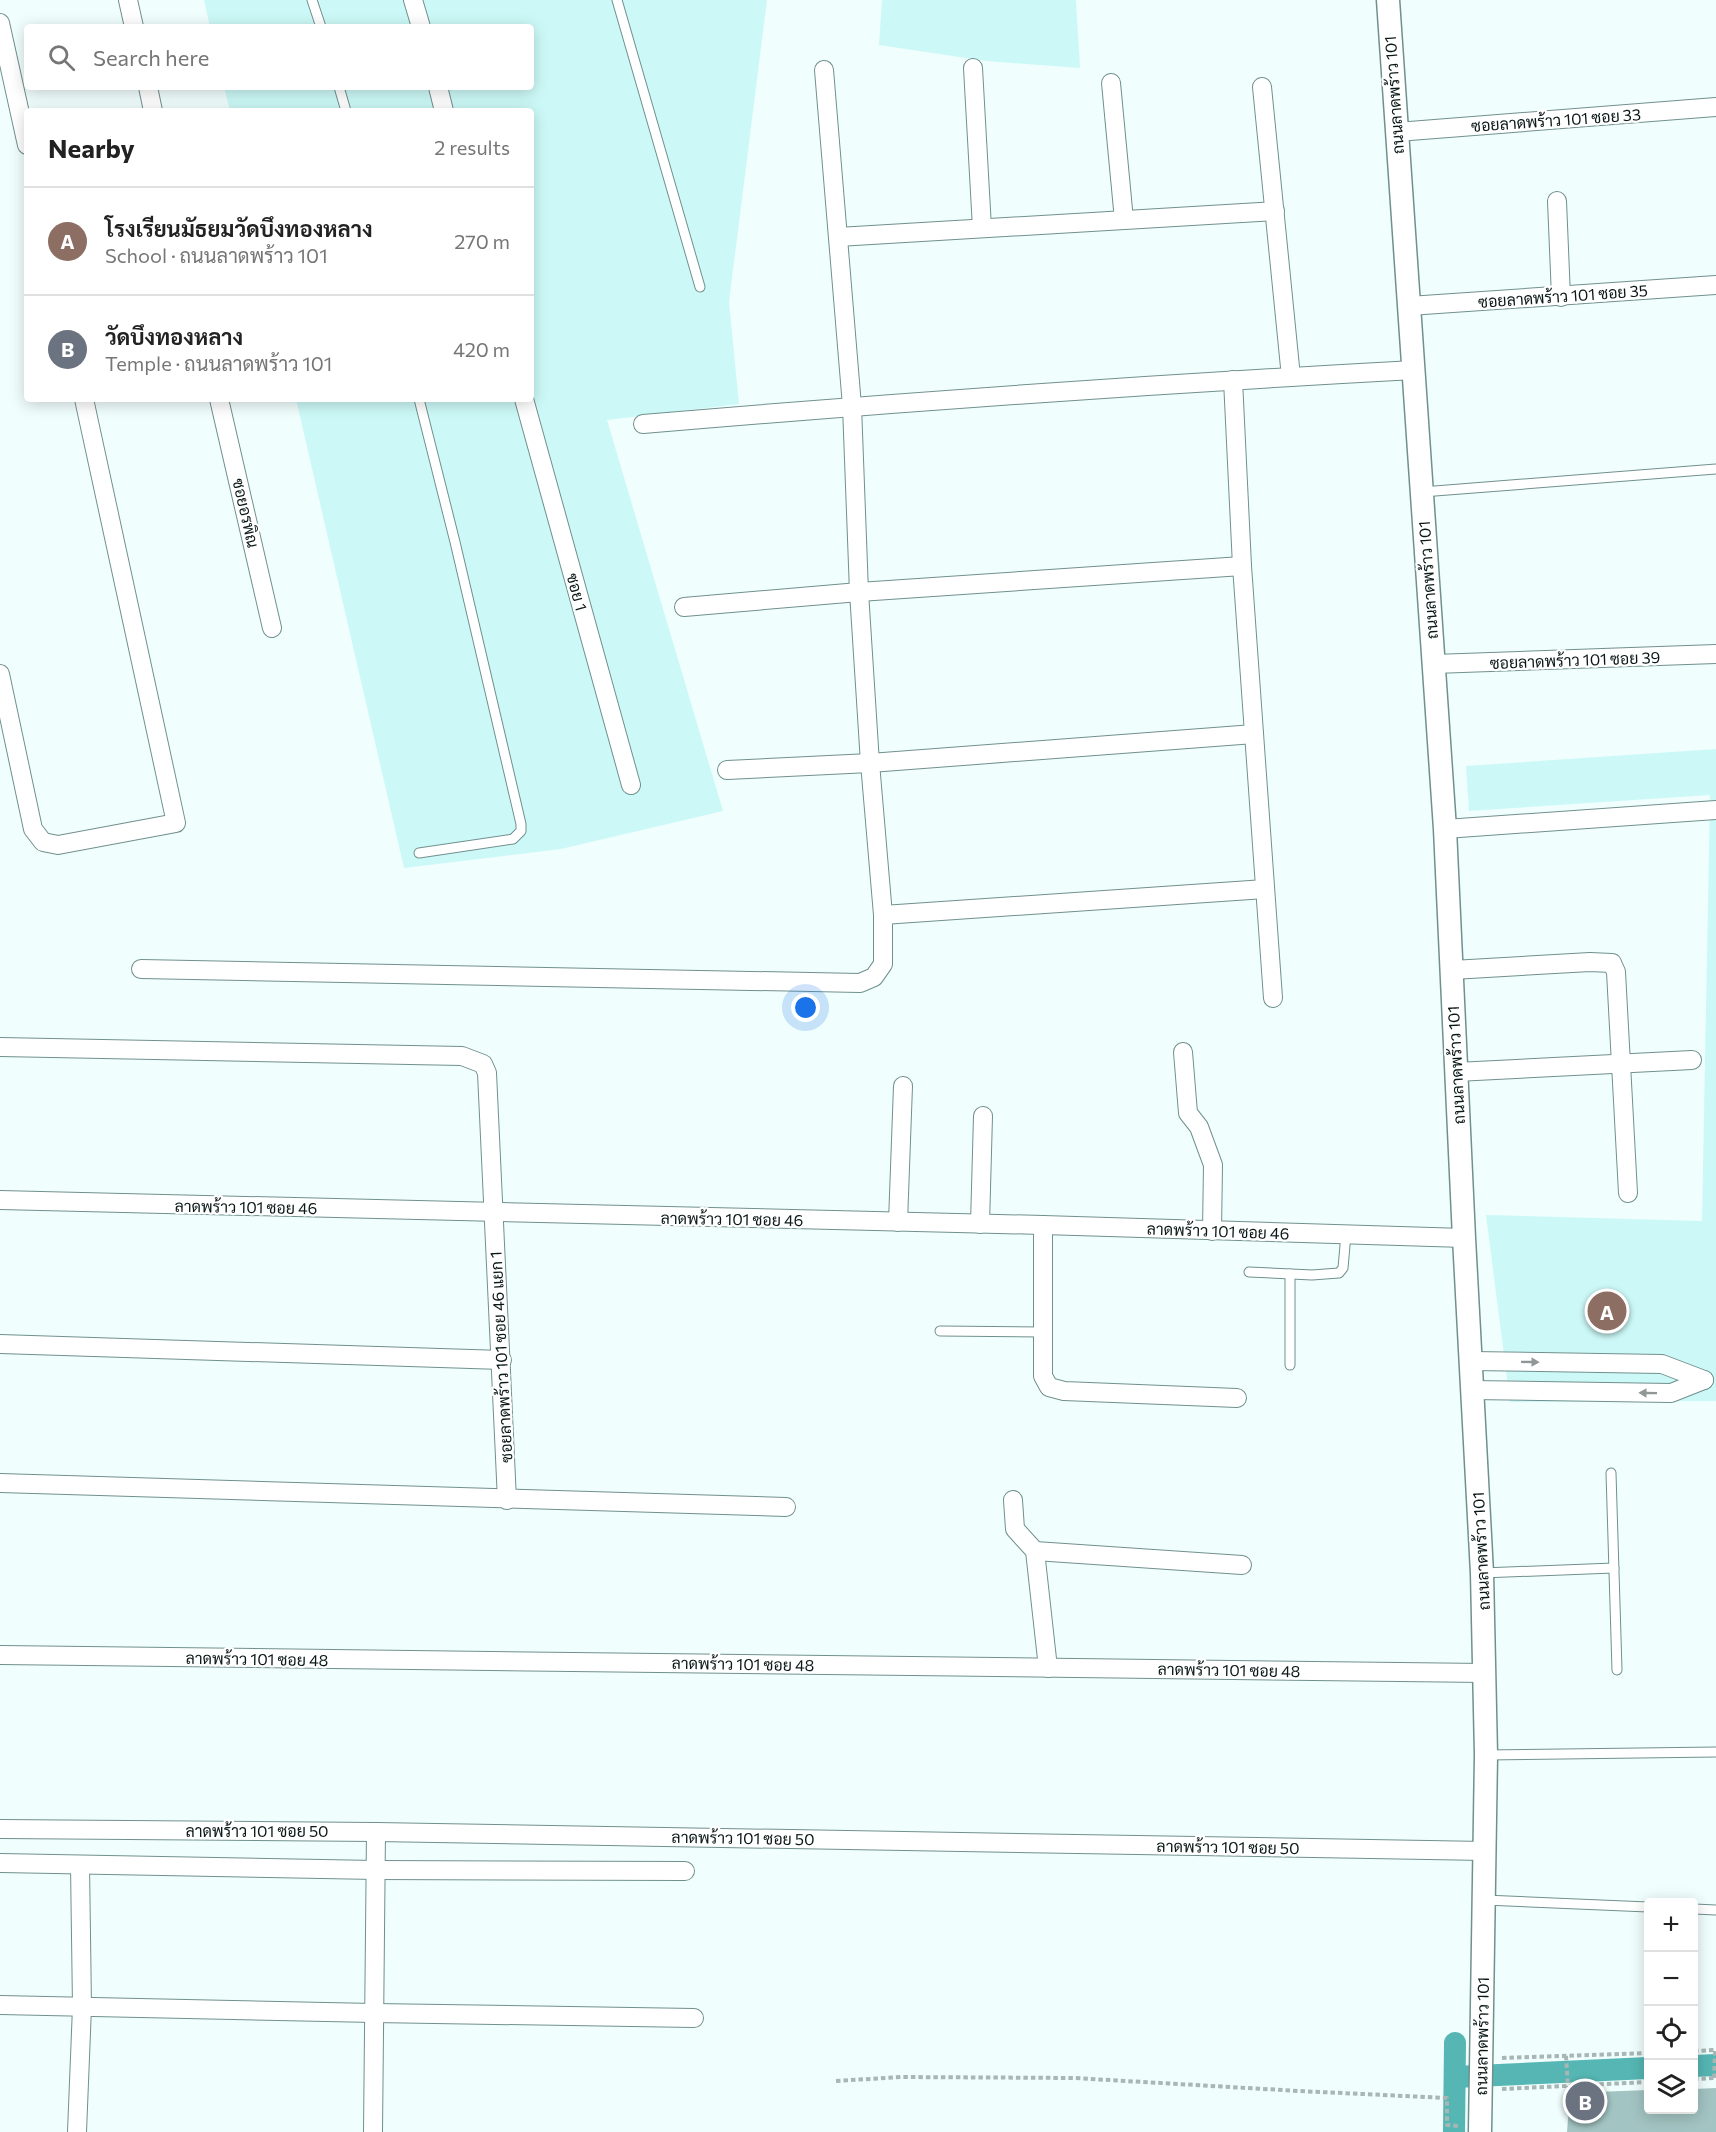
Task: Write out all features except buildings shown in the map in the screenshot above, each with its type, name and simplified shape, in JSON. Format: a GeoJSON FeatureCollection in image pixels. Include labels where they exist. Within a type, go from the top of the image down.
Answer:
{"type":"FeatureCollection","features":[{"type":"Feature","properties":{"kind":"street"},"geometry":{"type":"LineString","coordinates":[[128,0],[133,24]]}},
{"type":"Feature","properties":{"kind":"street"},"geometry":{"type":"LineString","coordinates":[[413,0],[420,24]]}},
{"type":"Feature","properties":{"kind":"street","name":"ถนนลาดพร้าว 101"},"geometry":{"type":"LineString","coordinates":[[1388,0],[1445,829],[1482,1573],[1486,1755],[1485,1851],[1481,2090],[1473,2126]]}},
{"type":"Feature","properties":{"kind":"street"},"geometry":{"type":"LineString","coordinates":[[0,23],[24,131]]}},
{"type":"Feature","properties":{"kind":"street"},"geometry":{"type":"LineString","coordinates":[[973,68],[982,228]]}},
{"type":"Feature","properties":{"kind":"street"},"geometry":{"type":"LineString","coordinates":[[141,969],[860,983],[874,977],[884,964],[883,915],[859,592],[852,406],[824,70]]}},
{"type":"Feature","properties":{"kind":"street"},"geometry":{"type":"LineString","coordinates":[[1111,83],[1124,220]]}},
{"type":"Feature","properties":{"kind":"street"},"geometry":{"type":"LineString","coordinates":[[1262,87],[1291,377]]}},
{"type":"Feature","properties":{"kind":"street"},"geometry":{"type":"LineString","coordinates":[[149,90],[152,108]]}},
{"type":"Feature","properties":{"kind":"street"},"geometry":{"type":"LineString","coordinates":[[439,90],[443,108]]}},
{"type":"Feature","properties":{"kind":"street","name":"ซอยลาดพร้าว 101 ซอย 33"},"geometry":{"type":"LineString","coordinates":[[1397,132],[1716,107]]}},
{"type":"Feature","properties":{"kind":"street"},"geometry":{"type":"LineString","coordinates":[[1557,201],[1561,297]]}},
{"type":"Feature","properties":{"kind":"street"},"geometry":{"type":"LineString","coordinates":[[838,237],[1275,211]]}},
{"type":"Feature","properties":{"kind":"street","name":"ซอยลาดพร้าว 101 ซอย 35"},"geometry":{"type":"LineString","coordinates":[[1409,306],[1716,285]]}},
{"type":"Feature","properties":{"kind":"street"},"geometry":{"type":"LineString","coordinates":[[643,424],[852,406],[1414,370]]}},
{"type":"Feature","properties":{"kind":"street"},"geometry":{"type":"LineString","coordinates":[[1233,380],[1242,566],[1273,998]]}},
{"type":"Feature","properties":{"kind":"street"},"geometry":{"type":"LineString","coordinates":[[0,674],[33,829],[43,842],[58,845],[176,824],[85,402]]}},
{"type":"Feature","properties":{"kind":"street","name":"ซอยอรพิณ"},"geometry":{"type":"LineString","coordinates":[[220,402],[272,628]]}},
{"type":"Feature","properties":{"kind":"street","name":"ซอย 1"},"geometry":{"type":"LineString","coordinates":[[525,402],[631,785]]}},
{"type":"Feature","properties":{"kind":"street"},"geometry":{"type":"LineString","coordinates":[[684,607],[859,592],[1242,566]]}},
{"type":"Feature","properties":{"kind":"street","name":"ซอยลาดพร้าว 101 ซอย 39"},"geometry":{"type":"LineString","coordinates":[[1434,664],[1716,654]]}},
{"type":"Feature","properties":{"kind":"street"},"geometry":{"type":"LineString","coordinates":[[727,770],[870,764],[1254,734]]}},
{"type":"Feature","properties":{"kind":"street"},"geometry":{"type":"LineString","coordinates":[[1445,829],[1716,810]]}},
{"type":"Feature","properties":{"kind":"street"},"geometry":{"type":"LineString","coordinates":[[883,915],[1265,889]]}},
{"type":"Feature","properties":{"kind":"street"},"geometry":{"type":"LineString","coordinates":[[1452,970],[1590,962],[1612,963],[1616,972],[1628,1193]]}},
{"type":"Feature","properties":{"kind":"street","name":"ซอยลาดพร้าว 101 ซอย 46 แยก 1"},"geometry":{"type":"LineString","coordinates":[[0,1047],[462,1056],[483,1064],[486,1073],[494,1213],[507,1500]]}},
{"type":"Feature","properties":{"kind":"street"},"geometry":{"type":"LineString","coordinates":[[1183,1052],[1188,1113],[1199,1127],[1213,1165],[1212,1231]]}},
{"type":"Feature","properties":{"kind":"street"},"geometry":{"type":"LineString","coordinates":[[1456,1072],[1692,1060]]}},
{"type":"Feature","properties":{"kind":"street"},"geometry":{"type":"LineString","coordinates":[[898,1222],[903,1086]]}},
{"type":"Feature","properties":{"kind":"street"},"geometry":{"type":"LineString","coordinates":[[980,1224],[983,1116]]}},
{"type":"Feature","properties":{"kind":"street","name":"ลาดพร้าว 101 ซอย 46"},"geometry":{"type":"LineString","coordinates":[[0,1200],[1464,1238]]}},
{"type":"Feature","properties":{"kind":"street"},"geometry":{"type":"LineString","coordinates":[[1042,1226],[1043,1376],[1046,1384],[1051,1388],[1064,1391],[1237,1398]]}},
{"type":"Feature","properties":{"kind":"street"},"geometry":{"type":"LineString","coordinates":[[0,1344],[502,1360]]}},
{"type":"Feature","properties":{"kind":"street"},"geometry":{"type":"LineString","coordinates":[[1471,1361],[1662,1364],[1710,1379]]}},
{"type":"Feature","properties":{"kind":"street"},"geometry":{"type":"LineString","coordinates":[[1472,1390],[1671,1393],[1710,1379]]}},
{"type":"Feature","properties":{"kind":"street"},"geometry":{"type":"LineString","coordinates":[[0,1483],[786,1507]]}},
{"type":"Feature","properties":{"kind":"street"},"geometry":{"type":"LineString","coordinates":[[1013,1500],[1015,1529],[1035,1551],[1048,1668]]}},
{"type":"Feature","properties":{"kind":"street"},"geometry":{"type":"LineString","coordinates":[[1035,1551],[1242,1565]]}},
{"type":"Feature","properties":{"kind":"street","name":"ลาดพร้าว 101 ซอย 48"},"geometry":{"type":"LineString","coordinates":[[0,1655],[1485,1673]]}},
{"type":"Feature","properties":{"kind":"street","name":"ลาดพร้าว 101 ซอย 50"},"geometry":{"type":"LineString","coordinates":[[0,1829],[376,1832],[1485,1851]]}},
{"type":"Feature","properties":{"kind":"street"},"geometry":{"type":"LineString","coordinates":[[373,2132],[376,1832]]}},
{"type":"Feature","properties":{"kind":"street"},"geometry":{"type":"LineString","coordinates":[[0,1863],[376,1870],[685,1871]]}},
{"type":"Feature","properties":{"kind":"street"},"geometry":{"type":"LineString","coordinates":[[77,2132],[82,2007],[80,1865]]}},
{"type":"Feature","properties":{"kind":"street"},"geometry":{"type":"LineString","coordinates":[[0,2005],[694,2018]]}},
{"type":"Feature","properties":{"kind":"lane"},"geometry":{"type":"LineString","coordinates":[[312,0],[320,24]]}},
{"type":"Feature","properties":{"kind":"lane"},"geometry":{"type":"LineString","coordinates":[[617,0],[700,286]]}},
{"type":"Feature","properties":{"kind":"lane"},"geometry":{"type":"LineString","coordinates":[[340,90],[345,108]]}},
{"type":"Feature","properties":{"kind":"lane"},"geometry":{"type":"LineString","coordinates":[[419,853],[513,839],[520,831],[521,824],[420,402]]}},
{"type":"Feature","properties":{"kind":"lane"},"geometry":{"type":"LineString","coordinates":[[1422,492],[1716,469]]}},
{"type":"Feature","properties":{"kind":"lane"},"geometry":{"type":"LineString","coordinates":[[1249,1272],[1312,1275],[1339,1273],[1343,1268],[1346,1234]]}},
{"type":"Feature","properties":{"kind":"lane"},"geometry":{"type":"LineString","coordinates":[[1290,1274],[1290,1365]]}},
{"type":"Feature","properties":{"kind":"lane"},"geometry":{"type":"LineString","coordinates":[[940,1331],[1042,1332]]}},
{"type":"Feature","properties":{"kind":"lane"},"geometry":{"type":"LineString","coordinates":[[1611,1473],[1617,1670]]}},
{"type":"Feature","properties":{"kind":"lane"},"geometry":{"type":"LineString","coordinates":[[1482,1573],[1614,1568]]}},
{"type":"Feature","properties":{"kind":"lane"},"geometry":{"type":"LineString","coordinates":[[1486,1755],[1716,1752]]}},
{"type":"Feature","properties":{"kind":"lane"},"geometry":{"type":"LineString","coordinates":[[1484,1900],[1644,1907]]}},
{"type":"Feature","properties":{"kind":"lane"},"geometry":{"type":"LineString","coordinates":[[1698,1909],[1716,1910]]}},
{"type":"Feature","properties":{"kind":"path"},"geometry":{"type":"LineString","coordinates":[[1481,2049],[1567,2057],[1644,2053]]}},
{"type":"Feature","properties":{"kind":"path"},"geometry":{"type":"LineString","coordinates":[[1698,2051],[1715,2051],[1715,2078],[1698,2079]]}},
{"type":"Feature","properties":{"kind":"path"},"geometry":{"type":"LineString","coordinates":[[1567,2057],[1568,2086]]}},
{"type":"Feature","properties":{"kind":"path"},"geometry":{"type":"LineString","coordinates":[[836,2081],[901,2077],[1074,2078],[1447,2098],[1449,2125],[1473,2126]]}},
{"type":"Feature","properties":{"kind":"path"},"geometry":{"type":"LineString","coordinates":[[1481,2090],[1644,2082]]}},
{"type":"Feature","properties":{"kind":"shaded area"},"geometry":{"type":"Polygon","coordinates":[[[204,0],[767,0],[729,302],[739,404],[607,420],[723,811],[561,849],[404,868],[297,402],[534,402],[534,108],[229,108],[225,90],[534,90],[534,24],[209,24],[204,0]]]}},
{"type":"Feature","properties":{"kind":"shaded area"},"geometry":{"type":"Polygon","coordinates":[[[882,0],[1076,0],[1080,68],[986,61],[879,45],[882,0]]]}},
{"type":"Feature","properties":{"kind":"shaded area"},"geometry":{"type":"Polygon","coordinates":[[[1716,749],[1716,1401],[1510,1402],[1486,1215],[1702,1221],[1710,795],[1469,811],[1466,766],[1716,749]]]}},
{"type":"Feature","properties":{"kind":"waterway"},"geometry":{"type":"LineString","coordinates":[[1454,2132],[1455,2043]]}},
{"type":"Feature","properties":{"kind":"waterway"},"geometry":{"type":"LineString","coordinates":[[1698,2066],[1716,2065]]}},
{"type":"Feature","properties":{"kind":"waterway"},"geometry":{"type":"LineString","coordinates":[[1455,2077],[1644,2068]]}},
{"type":"Feature","properties":{"kind":"place","name":"โรงเรียนมัธยมวัดบึงทองหลาง"},"geometry":{"type":"Point","coordinates":[1607,1311]}},
{"type":"Feature","properties":{"kind":"place","name":"วัดบึงทองหลาง"},"geometry":{"type":"Point","coordinates":[1585,2101]}}]}
